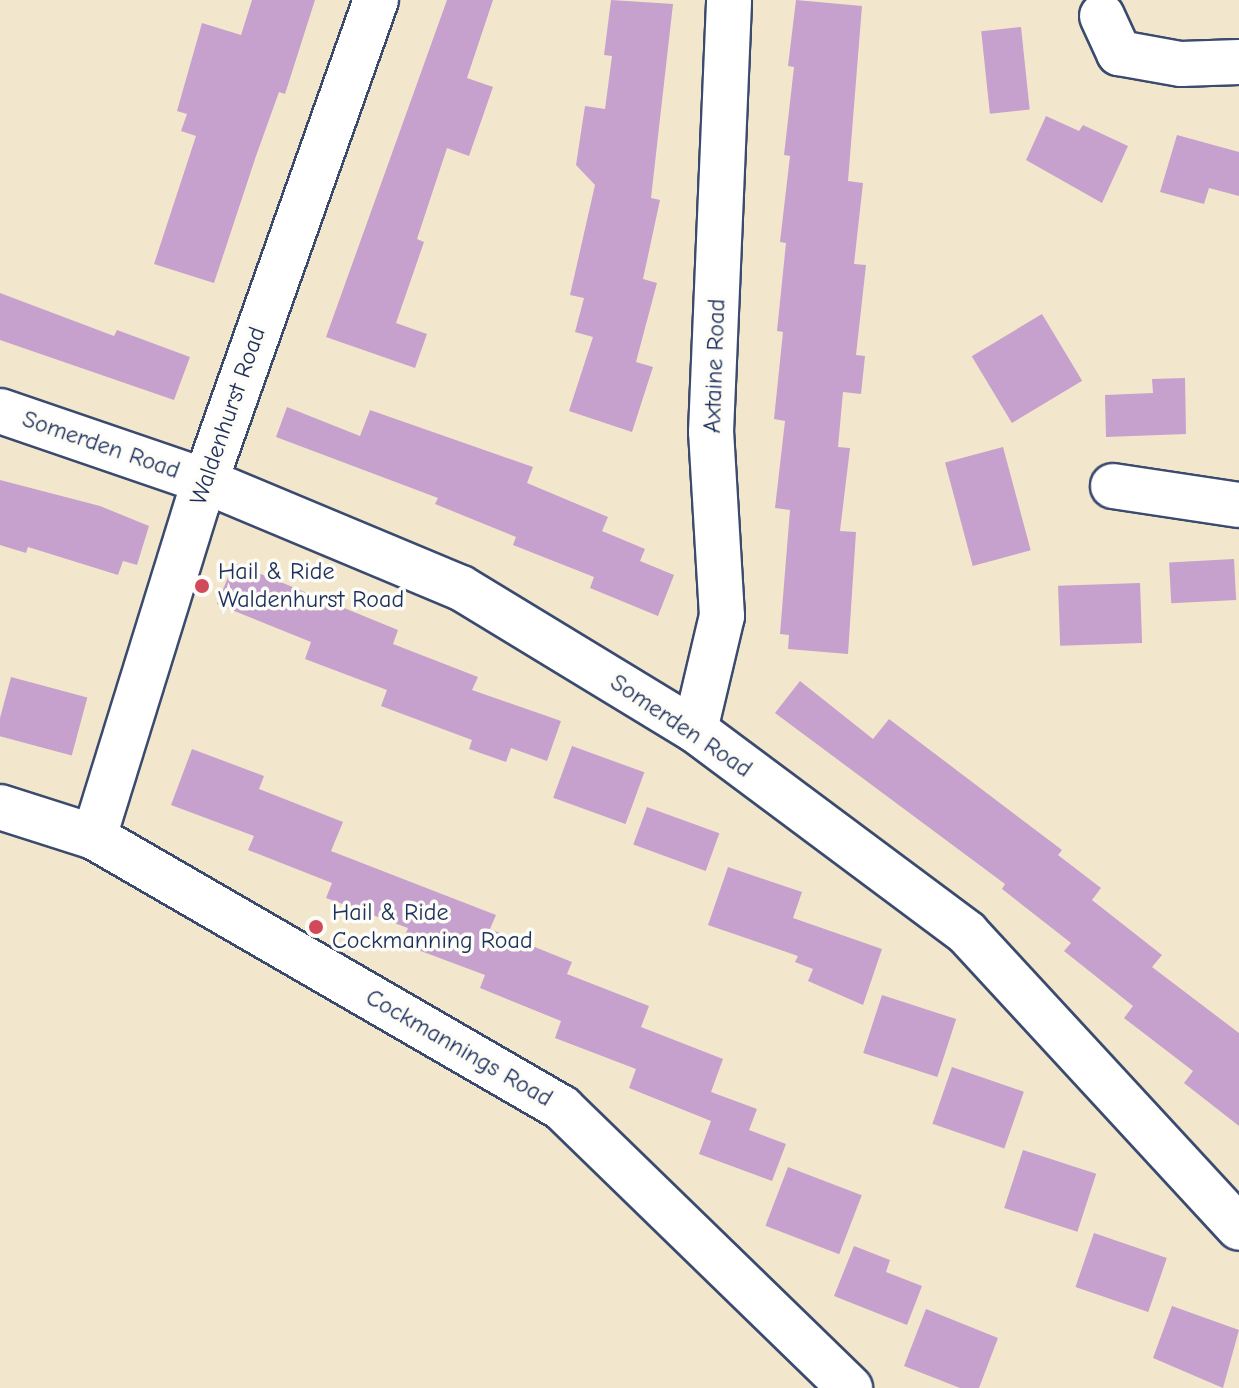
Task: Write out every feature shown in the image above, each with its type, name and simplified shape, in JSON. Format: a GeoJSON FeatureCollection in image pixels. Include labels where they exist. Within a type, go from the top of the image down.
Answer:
{"type":"FeatureCollection","features":[{"type":"Feature","properties":{"kind":"street","name":"Waldenhurst Road"},"geometry":{"type":"LineString","coordinates":[[94,837],[205,481],[376,0]]}},
{"type":"Feature","properties":{"kind":"street","name":"Axtaine Road"},"geometry":{"type":"LineString","coordinates":[[695,730],[722,616],[711,432],[729,0]]}},
{"type":"Feature","properties":{"kind":"street"},"geometry":{"type":"LineString","coordinates":[[1108,50],[1181,64],[1239,62]]}},
{"type":"Feature","properties":{"kind":"street","name":"Somerden Road"},"geometry":{"type":"LineString","coordinates":[[0,411],[205,481],[461,588],[695,730],[967,933],[1239,1228]]}},
{"type":"Feature","properties":{"kind":"street"},"geometry":{"type":"LineString","coordinates":[[1113,486],[1239,505]]}},
{"type":"Feature","properties":{"kind":"street","name":"Cockmannings Road"},"geometry":{"type":"LineString","coordinates":[[0,807],[94,837],[562,1108],[850,1388]]}},
{"type":"Feature","properties":{"kind":"building"},"geometry":{"type":"Polygon","coordinates":[[[252,0],[315,0],[285,94],[279,92],[214,283],[154,264],[196,136],[181,131],[187,114],[177,111],[202,23],[241,35],[252,0]]]}},
{"type":"Feature","properties":{"kind":"building"},"geometry":{"type":"Polygon","coordinates":[[[447,0],[493,0],[467,78],[493,87],[469,156],[447,148],[417,239],[424,242],[396,323],[427,334],[415,368],[326,337],[447,0]]]}},
{"type":"Feature","properties":{"kind":"building"},"geometry":{"type":"Polygon","coordinates":[[[611,0],[673,4],[651,198],[660,200],[643,279],[657,283],[636,362],[653,367],[632,432],[569,411],[593,337],[575,332],[584,298],[570,295],[595,185],[576,165],[585,106],[605,109],[612,56],[604,55],[611,0]]]}},
{"type":"Feature","properties":{"kind":"building"},"geometry":{"type":"Polygon","coordinates":[[[796,0],[862,6],[848,181],[863,183],[854,264],[866,265],[856,355],[865,356],[861,394],[843,392],[838,447],[850,448],[840,531],[856,532],[848,654],[788,649],[789,635],[780,634],[790,510],[775,508],[785,421],[774,419],[783,332],[777,331],[786,243],[780,242],[790,156],[784,155],[794,67],[788,66],[796,0]]]}},
{"type":"Feature","properties":{"kind":"building"},"geometry":{"type":"Polygon","coordinates":[[[1021,27],[1030,110],[990,114],[981,31],[1021,27]]]}},
{"type":"Feature","properties":{"kind":"building"},"geometry":{"type":"Polygon","coordinates":[[[1046,116],[1079,131],[1083,125],[1128,146],[1102,203],[1026,160],[1046,116]]]}},
{"type":"Feature","properties":{"kind":"building"},"geometry":{"type":"Polygon","coordinates":[[[1177,135],[1239,152],[1239,196],[1209,188],[1204,204],[1160,192],[1177,135]]]}},
{"type":"Feature","properties":{"kind":"building"},"geometry":{"type":"Polygon","coordinates":[[[0,293],[114,336],[117,330],[190,357],[174,400],[0,340],[0,293]]]}},
{"type":"Feature","properties":{"kind":"building"},"geometry":{"type":"Polygon","coordinates":[[[1042,314],[1082,381],[1012,423],[972,356],[1042,314]]]}},
{"type":"Feature","properties":{"kind":"building"},"geometry":{"type":"Polygon","coordinates":[[[1185,378],[1186,434],[1106,437],[1105,395],[1153,393],[1152,379],[1185,378]]]}},
{"type":"Feature","properties":{"kind":"building"},"geometry":{"type":"Polygon","coordinates":[[[287,407],[360,436],[370,410],[533,467],[527,483],[608,517],[602,531],[645,549],[640,561],[674,575],[658,616],[590,588],[594,577],[513,545],[516,537],[435,504],[438,498],[276,437],[287,407]]]}},
{"type":"Feature","properties":{"kind":"building"},"geometry":{"type":"Polygon","coordinates":[[[1003,447],[1031,550],[973,566],[945,463],[1003,447]]]}},
{"type":"Feature","properties":{"kind":"building"},"geometry":{"type":"Polygon","coordinates":[[[0,480],[100,506],[149,526],[137,565],[123,561],[118,575],[28,547],[26,553],[0,545],[0,480]]]}},
{"type":"Feature","properties":{"kind":"building"},"geometry":{"type":"Polygon","coordinates":[[[1234,559],[1236,600],[1171,603],[1169,562],[1234,559]]]}},
{"type":"Feature","properties":{"kind":"building"},"geometry":{"type":"Polygon","coordinates":[[[234,563],[398,630],[393,644],[478,677],[472,690],[561,721],[547,761],[511,748],[506,762],[469,749],[472,740],[381,706],[387,690],[305,659],[311,642],[217,604],[234,563]]]}},
{"type":"Feature","properties":{"kind":"building"},"geometry":{"type":"Polygon","coordinates":[[[1140,583],[1142,643],[1060,646],[1058,586],[1140,583]]]}},
{"type":"Feature","properties":{"kind":"building"},"geometry":{"type":"Polygon","coordinates":[[[11,677],[87,697],[72,755],[0,736],[0,718],[11,677]]]}},
{"type":"Feature","properties":{"kind":"building"},"geometry":{"type":"Polygon","coordinates":[[[800,681],[873,739],[889,719],[1062,850],[1058,855],[1101,888],[1092,900],[1162,955],[1152,967],[1239,1033],[1239,1126],[1184,1083],[1193,1071],[1124,1018],[1133,1006],[1064,951],[1071,943],[1002,889],[1005,884],[775,713],[800,681]]]}},
{"type":"Feature","properties":{"kind":"building"},"geometry":{"type":"Polygon","coordinates":[[[572,746],[644,772],[626,824],[553,798],[572,746]]]}},
{"type":"Feature","properties":{"kind":"building"},"geometry":{"type":"Polygon","coordinates":[[[192,749],[264,776],[259,789],[343,822],[331,851],[496,915],[490,929],[572,962],[567,974],[649,1006],[641,1027],[723,1059],[711,1092],[757,1109],[749,1130],[786,1144],[772,1181],[699,1154],[711,1121],[629,1088],[636,1069],[555,1038],[561,1021],[480,988],[485,975],[402,944],[408,928],[326,898],[332,883],[248,850],[254,836],[171,805],[192,749]]]}},
{"type":"Feature","properties":{"kind":"building"},"geometry":{"type":"Polygon","coordinates":[[[647,807],[719,833],[706,871],[633,845],[647,807]]]}},
{"type":"Feature","properties":{"kind":"building"},"geometry":{"type":"Polygon","coordinates":[[[728,867],[802,892],[793,918],[882,949],[863,1005],[808,981],[813,969],[795,962],[798,956],[708,925],[728,867]]]}},
{"type":"Feature","properties":{"kind":"building"},"geometry":{"type":"Polygon","coordinates":[[[882,995],[956,1019],[937,1077],[863,1053],[882,995]]]}},
{"type":"Feature","properties":{"kind":"building"},"geometry":{"type":"Polygon","coordinates":[[[952,1067],[1024,1092],[1004,1148],[932,1124],[952,1067]]]}},
{"type":"Feature","properties":{"kind":"building"},"geometry":{"type":"Polygon","coordinates":[[[1023,1150],[1096,1174],[1077,1232],[1004,1208],[1023,1150]]]}},
{"type":"Feature","properties":{"kind":"building"},"geometry":{"type":"Polygon","coordinates":[[[788,1167],[862,1195],[839,1254],[765,1226],[788,1167]]]}},
{"type":"Feature","properties":{"kind":"building"},"geometry":{"type":"Polygon","coordinates":[[[1094,1233],[1167,1258],[1148,1312],[1075,1287],[1094,1233]]]}},
{"type":"Feature","properties":{"kind":"building"},"geometry":{"type":"Polygon","coordinates":[[[854,1246],[890,1260],[886,1272],[922,1286],[907,1325],[834,1296],[854,1246]]]}},
{"type":"Feature","properties":{"kind":"building"},"geometry":{"type":"Polygon","coordinates":[[[1172,1306],[1239,1330],[1223,1388],[1153,1358],[1172,1306]]]}},
{"type":"Feature","properties":{"kind":"building"},"geometry":{"type":"Polygon","coordinates":[[[926,1309],[998,1338],[979,1388],[960,1388],[904,1366],[926,1309]]]}},
{"type":"Feature","properties":{"kind":"place","name":"Hail & Ride Waldenhurst Road"},"geometry":{"type":"Point","coordinates":[202,586]}},
{"type":"Feature","properties":{"kind":"place","name":"Hail & Ride Cockmanning Road"},"geometry":{"type":"Point","coordinates":[316,927]}}]}
